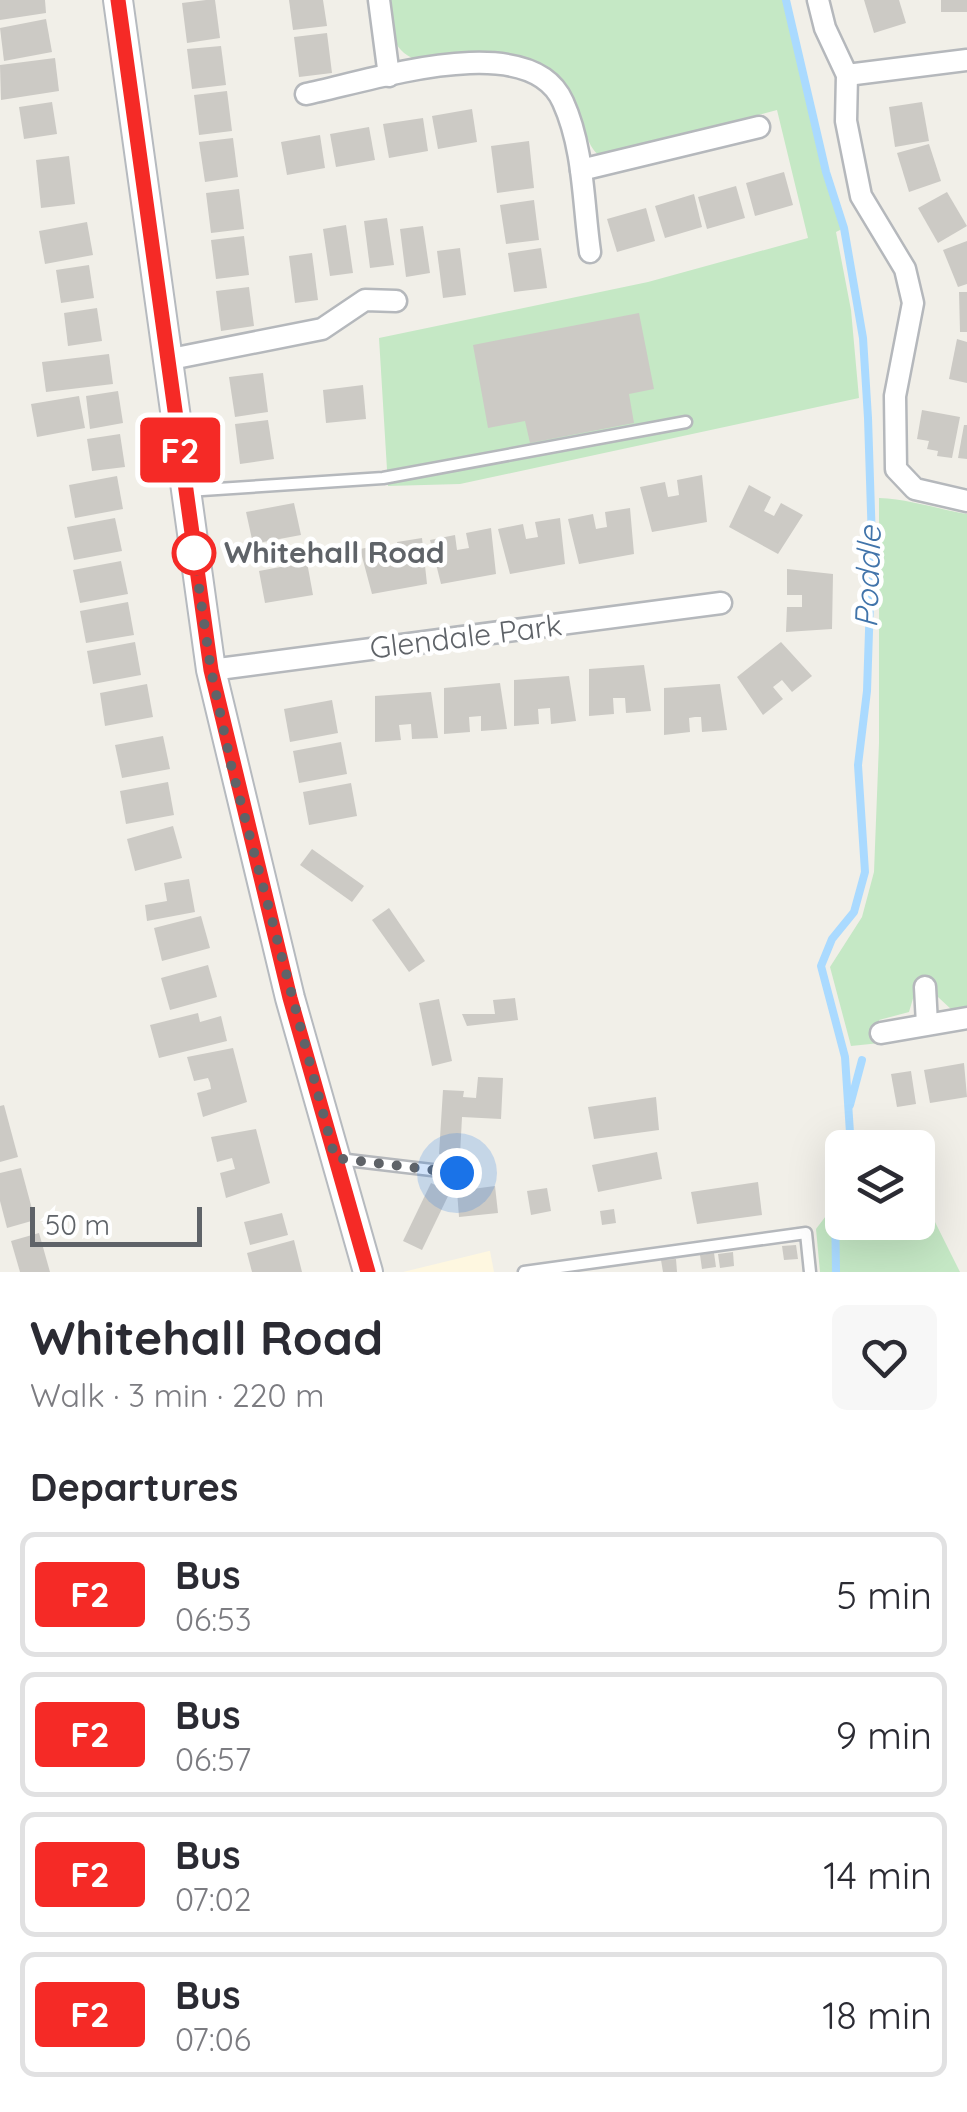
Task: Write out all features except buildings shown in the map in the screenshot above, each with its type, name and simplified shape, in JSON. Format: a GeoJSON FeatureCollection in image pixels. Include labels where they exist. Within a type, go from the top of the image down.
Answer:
{"type":"FeatureCollection","features":[{"type":"Feature","properties":{"kind":"street"},"geometry":{"type":"LineString","coordinates":[[118,0],[211,670],[285,979],[368,1272]]}},
{"type":"Feature","properties":{"kind":"street"},"geometry":{"type":"LineString","coordinates":[[379,0],[389,76]]}},
{"type":"Feature","properties":{"kind":"street"},"geometry":{"type":"LineString","coordinates":[[818,0],[825,28],[847,76],[846,121],[861,196],[905,269],[913,303],[895,396],[896,469],[915,489],[967,501]]}},
{"type":"Feature","properties":{"kind":"street"},"geometry":{"type":"LineString","coordinates":[[306,94],[490,60],[536,73],[562,98],[581,170],[590,252]]}},
{"type":"Feature","properties":{"kind":"street"},"geometry":{"type":"LineString","coordinates":[[847,76],[967,60]]}},
{"type":"Feature","properties":{"kind":"street"},"geometry":{"type":"LineString","coordinates":[[581,170],[759,127]]}},
{"type":"Feature","properties":{"kind":"street"},"geometry":{"type":"LineString","coordinates":[[166,360],[322,329],[365,300],[396,301]]}},
{"type":"Feature","properties":{"kind":"street","name":"Glendale Park"},"geometry":{"type":"LineString","coordinates":[[211,670],[722,603]]}},
{"type":"Feature","properties":{"kind":"street"},"geometry":{"type":"LineString","coordinates":[[925,987],[927,1024]]}},
{"type":"Feature","properties":{"kind":"street"},"geometry":{"type":"LineString","coordinates":[[882,1033],[967,1018]]}},
{"type":"Feature","properties":{"kind":"lane"},"geometry":{"type":"LineString","coordinates":[[186,491],[383,478],[686,422]]}},
{"type":"Feature","properties":{"kind":"lane"},"geometry":{"type":"LineString","coordinates":[[335,1158],[457,1173]]}},
{"type":"Feature","properties":{"kind":"lane"},"geometry":{"type":"LineString","coordinates":[[524,1272],[806,1234],[810,1272]]}},
{"type":"Feature","properties":{"kind":"shaded area"},"geometry":{"type":"Polygon","coordinates":[[[489,1251],[494,1272],[403,1272],[489,1251]]]}},
{"type":"Feature","properties":{"kind":"green space"},"geometry":{"type":"Polygon","coordinates":[[[388,0],[786,0],[826,172],[844,228],[836,232],[851,310],[859,398],[460,484],[388,486],[379,338],[648,282],[808,238],[777,110],[600,156],[588,140],[577,107],[547,70],[528,60],[486,53],[417,60],[396,43],[388,0]]]}},
{"type":"Feature","properties":{"kind":"green space"},"geometry":{"type":"Polygon","coordinates":[[[879,498],[967,514],[967,1008],[952,1010],[938,997],[934,982],[917,985],[909,1012],[879,1020],[880,1043],[851,1046],[830,967],[862,917],[874,872],[879,743],[879,498]]]}},
{"type":"Feature","properties":{"kind":"green space"},"geometry":{"type":"Polygon","coordinates":[[[825,1217],[825,1240],[935,1240],[935,1222],[960,1272],[820,1272],[816,1229],[825,1217]]]}},
{"type":"Feature","properties":{"kind":"waterway","name":"Poddle"},"geometry":{"type":"LineString","coordinates":[[786,0],[826,172],[844,228],[863,338],[868,418],[872,542],[867,691],[858,765],[865,872],[854,912],[832,939],[821,966],[845,1057],[850,1130]]}},
{"type":"Feature","properties":{"kind":"waterway"},"geometry":{"type":"LineString","coordinates":[[850,1105],[862,1060]]}},
{"type":"Feature","properties":{"kind":"waterway","name":"Poddle"},"geometry":{"type":"LineString","coordinates":[[836,1240],[836,1272]]}},
{"type":"Feature","properties":{"kind":"bus line","name":"F2"},"geometry":{"type":"LineString","coordinates":[[118,0],[211,670],[290,998],[368,1272]]}},
{"type":"Feature","properties":{"kind":"place","name":"Whitehall Road"},"geometry":{"type":"Point","coordinates":[194,553]}},
{"type":"Feature","properties":{"kind":"route"},"geometry":{"type":"LineString","coordinates":[[194,553],[211,670],[232,769],[335,1158],[457,1173]]}}]}
